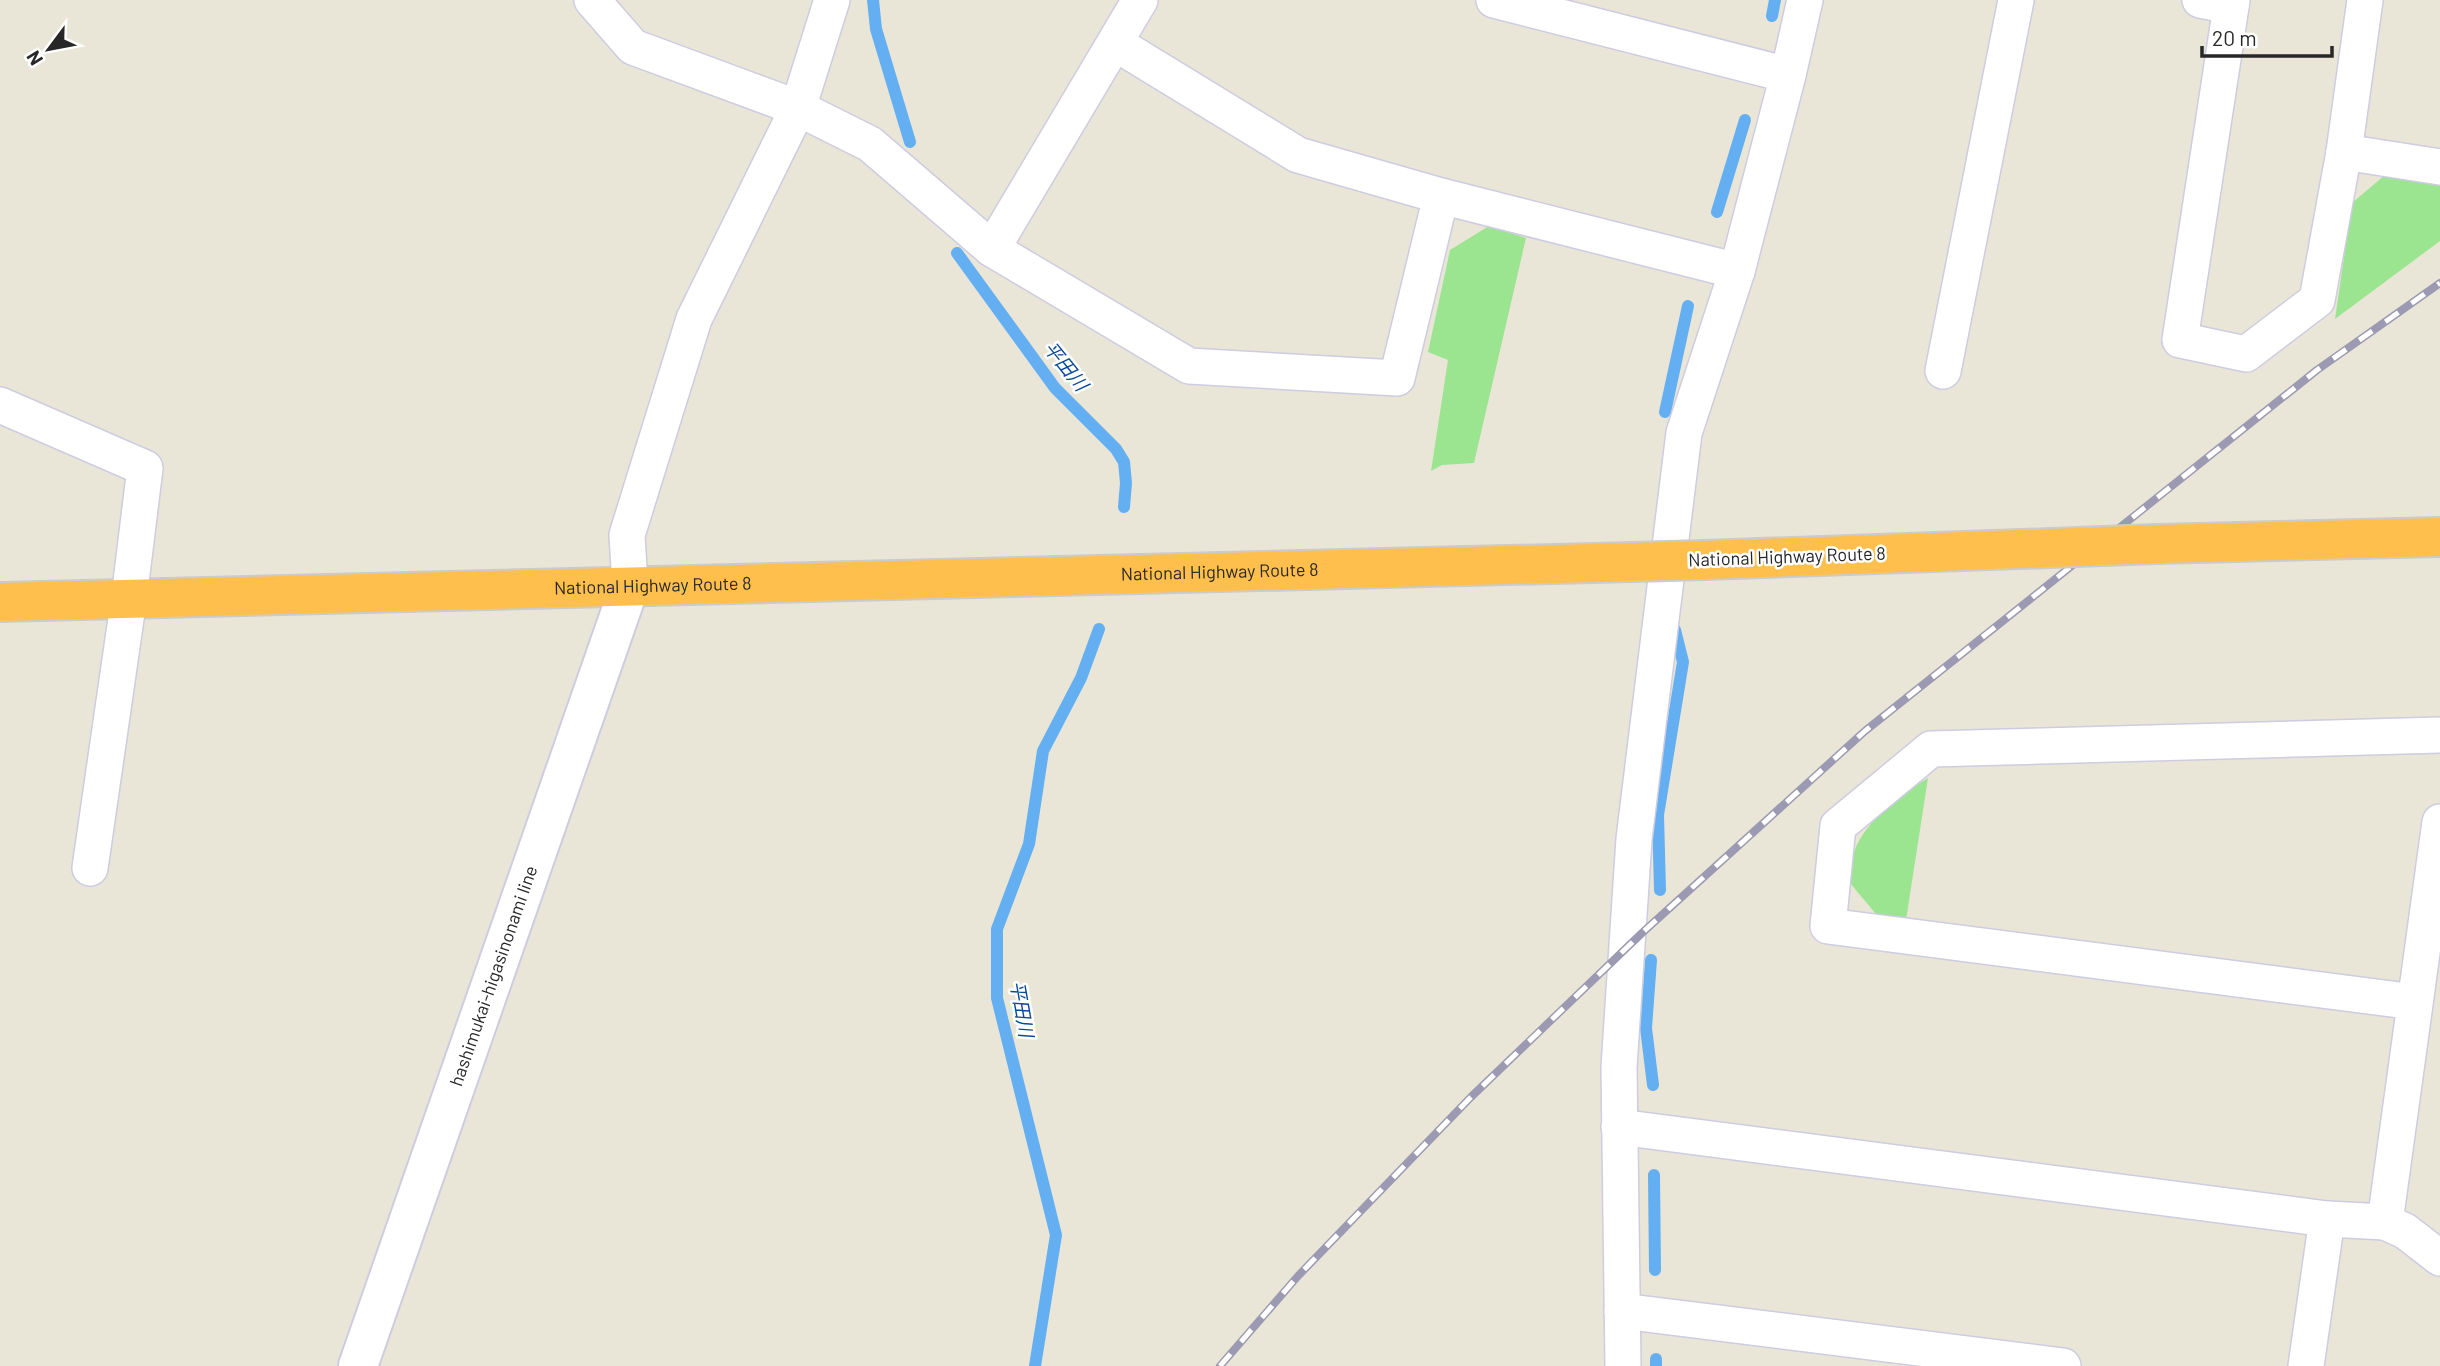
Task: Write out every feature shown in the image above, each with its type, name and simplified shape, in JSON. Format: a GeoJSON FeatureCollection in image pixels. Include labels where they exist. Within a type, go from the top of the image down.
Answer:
{"type":"FeatureCollection","features":[{"type":"Feature","properties":{"kind":"highway","name":"National Highway Route 8"},"geometry":{"type":"LineString","coordinates":[[0,602],[1632,562],[2440,537]]}},
{"type":"Feature","properties":{"kind":"main road","name":"hashimukai-higasinonami line"},"geometry":{"type":"LineString","coordinates":[[358,1366],[630,585]]}},
{"type":"Feature","properties":{"kind":"street"},"geometry":{"type":"LineString","coordinates":[[592,0],[633,47],[799,108],[870,144],[992,249],[1189,366],[1397,378],[1441,196]]}},
{"type":"Feature","properties":{"kind":"street"},"geometry":{"type":"LineString","coordinates":[[630,585],[627,535],[694,318],[799,108],[832,0]]}},
{"type":"Feature","properties":{"kind":"street"},"geometry":{"type":"LineString","coordinates":[[992,249],[1140,0]]}},
{"type":"Feature","properties":{"kind":"street"},"geometry":{"type":"LineString","coordinates":[[1494,0],[1788,75]]}},
{"type":"Feature","properties":{"kind":"street"},"geometry":{"type":"LineString","coordinates":[[1623,1366],[1619,1067],[1634,839],[1684,433],[1737,271],[1805,0]]}},
{"type":"Feature","properties":{"kind":"street"},"geometry":{"type":"LineString","coordinates":[[1943,371],[2016,0]]}},
{"type":"Feature","properties":{"kind":"street"},"geometry":{"type":"LineString","coordinates":[[2221,2],[2180,340],[2246,354],[2317,300],[2344,152],[2365,0]]}},
{"type":"Feature","properties":{"kind":"street"},"geometry":{"type":"LineString","coordinates":[[1115,43],[1298,155],[1441,196],[1737,271]]}},
{"type":"Feature","properties":{"kind":"street"},"geometry":{"type":"LineString","coordinates":[[2344,152],[2440,167]]}},
{"type":"Feature","properties":{"kind":"street"},"geometry":{"type":"LineString","coordinates":[[0,405],[145,468],[90,868]]}},
{"type":"Feature","properties":{"kind":"street"},"geometry":{"type":"LineString","coordinates":[[2415,1002],[1828,926],[1838,826],[1931,749],[2440,735]]}},
{"type":"Feature","properties":{"kind":"street"},"geometry":{"type":"LineString","coordinates":[[2385,1222],[2440,822]]}},
{"type":"Feature","properties":{"kind":"street"},"geometry":{"type":"LineString","coordinates":[[1619,1128],[2327,1219],[2385,1222],[2406,1231],[2440,1258]]}},
{"type":"Feature","properties":{"kind":"street"},"geometry":{"type":"LineString","coordinates":[[2306,1366],[2327,1219]]}},
{"type":"Feature","properties":{"kind":"street"},"geometry":{"type":"LineString","coordinates":[[1622,1311],[1968,1361],[2063,1366]]}},
{"type":"Feature","properties":{"kind":"green space"},"geometry":{"type":"Polygon","coordinates":[[[2385,175],[2440,182],[2440,241],[2335,319],[2352,203],[2385,175]]]}},
{"type":"Feature","properties":{"kind":"green space"},"geometry":{"type":"Polygon","coordinates":[[[1489,226],[1526,238],[1474,463],[1442,465],[1431,471],[1448,360],[1428,352],[1450,250],[1489,226]]]}},
{"type":"Feature","properties":{"kind":"green space"},"geometry":{"type":"Polygon","coordinates":[[[1928,778],[1906,920],[1876,914],[1850,883],[1851,862],[1857,844],[1883,811],[1928,778]]]}},
{"type":"Feature","properties":{"kind":"waterway","name":"平田川"},"geometry":{"type":"LineString","coordinates":[[873,0],[876,29],[910,142]]}},
{"type":"Feature","properties":{"kind":"waterway"},"geometry":{"type":"LineString","coordinates":[[1772,16],[1775,0]]}},
{"type":"Feature","properties":{"kind":"waterway"},"geometry":{"type":"LineString","coordinates":[[1717,212],[1745,120]]}},
{"type":"Feature","properties":{"kind":"waterway","name":"平田川"},"geometry":{"type":"LineString","coordinates":[[957,253],[1055,388],[1116,449],[1124,462],[1124,507]]}},
{"type":"Feature","properties":{"kind":"waterway"},"geometry":{"type":"LineString","coordinates":[[1665,412],[1688,306]]}},
{"type":"Feature","properties":{"kind":"waterway","name":"平田川"},"geometry":{"type":"LineString","coordinates":[[1035,1366],[1056,1235],[997,998],[997,929],[1029,844],[1043,751],[1081,678],[1099,629]]}},
{"type":"Feature","properties":{"kind":"waterway"},"geometry":{"type":"LineString","coordinates":[[1660,890],[1658,815],[1683,662],[1675,630]]}},
{"type":"Feature","properties":{"kind":"waterway"},"geometry":{"type":"LineString","coordinates":[[1651,960],[1646,1028],[1653,1085]]}},
{"type":"Feature","properties":{"kind":"waterway"},"geometry":{"type":"LineString","coordinates":[[1654,1175],[1655,1270]]}},
{"type":"Feature","properties":{"kind":"waterway"},"geometry":{"type":"LineString","coordinates":[[1656,1359],[1656,1366]]}},
{"type":"Feature","properties":{"kind":"railway"},"geometry":{"type":"LineString","coordinates":[[1220,1366],[1298,1276],[1471,1097],[1642,933],[1865,731],[2317,370],[2440,283]]}}]}
